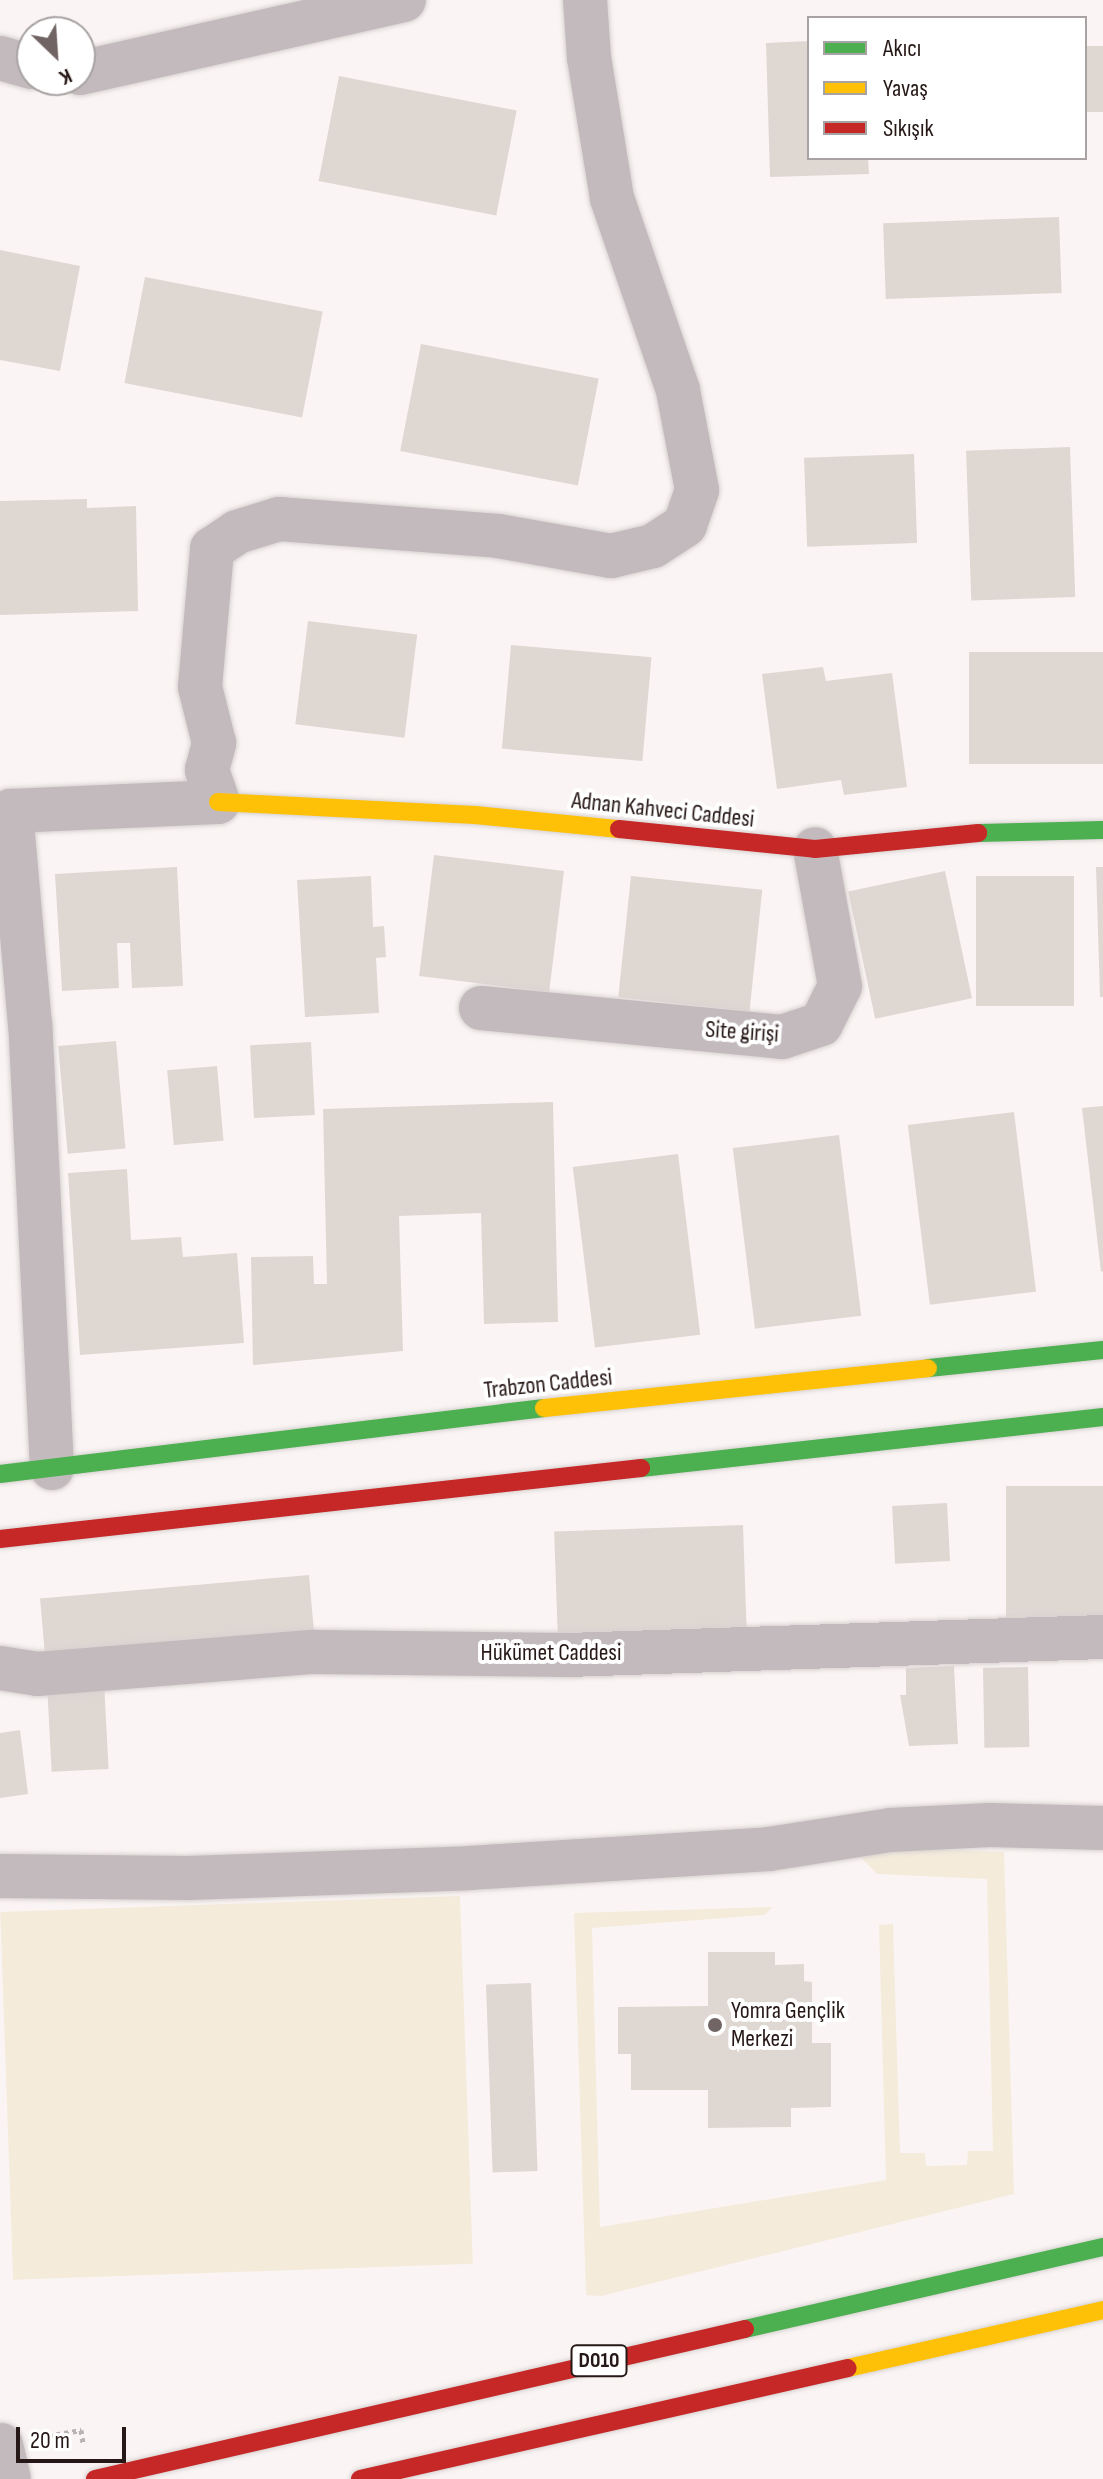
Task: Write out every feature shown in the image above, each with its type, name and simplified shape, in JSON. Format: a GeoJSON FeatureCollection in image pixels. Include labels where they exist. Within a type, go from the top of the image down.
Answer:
{"type":"FeatureCollection","features":[{"type":"Feature","properties":{"kind":"main road","name":"Adnan Kahveci Caddesi"},"geometry":{"type":"LineString","coordinates":[[218,802],[475,815],[815,849],[973,833],[1103,830]]}},
{"type":"Feature","properties":{"kind":"main road","name":"Trabzon Caddesi"},"geometry":{"type":"LineString","coordinates":[[0,1474],[506,1412],[1103,1350]]}},
{"type":"Feature","properties":{"kind":"main road"},"geometry":{"type":"LineString","coordinates":[[0,1539],[1103,1417]]}},
{"type":"Feature","properties":{"kind":"main road","name":"D010"},"geometry":{"type":"LineString","coordinates":[[95,2479],[1103,2247]]}},
{"type":"Feature","properties":{"kind":"main road"},"geometry":{"type":"LineString","coordinates":[[360,2479],[1103,2310]]}},
{"type":"Feature","properties":{"kind":"street"},"geometry":{"type":"LineString","coordinates":[[96,69],[404,0]]}},
{"type":"Feature","properties":{"kind":"street"},"geometry":{"type":"LineString","coordinates":[[52,1468],[15,1026],[6,811],[218,802],[207,770],[214,743],[200,687],[212,549],[237,532],[279,519],[498,536],[611,556],[653,546],[685,525],[697,490],[683,419],[612,198],[589,58],[585,0]]}},
{"type":"Feature","properties":{"kind":"street","name":"Site girişi"},"geometry":{"type":"LineString","coordinates":[[481,1008],[782,1037],[821,1024],[840,986],[815,849]]}},
{"type":"Feature","properties":{"kind":"street","name":"Hükümet Caddesi"},"geometry":{"type":"LineString","coordinates":[[0,1668],[37,1674],[313,1652],[568,1655],[1103,1637]]}},
{"type":"Feature","properties":{"kind":"street"},"geometry":{"type":"LineString","coordinates":[[0,1876],[188,1878],[469,1868],[769,1849],[890,1830],[990,1825],[1103,1828]]}},
{"type":"Feature","properties":{"kind":"street"},"geometry":{"type":"LineString","coordinates":[[1,2445],[9,2479]]}},
{"type":"Feature","properties":{"kind":"shaded area"},"geometry":{"type":"Polygon","coordinates":[[[891,1848],[1004,1852],[1014,2194],[601,2296],[586,2295],[574,1913],[772,1907],[765,1915],[592,1928],[600,2227],[886,2180],[879,1925],[893,1924],[900,2153],[925,2153],[926,2166],[967,2165],[968,2151],[993,2151],[987,1879],[877,1874],[855,1851],[891,1848]]]}},
{"type":"Feature","properties":{"kind":"shaded area"},"geometry":{"type":"Polygon","coordinates":[[[460,1896],[473,2264],[13,2280],[0,1912],[460,1896]]]}},
{"type":"Feature","properties":{"kind":"building"},"geometry":{"type":"Polygon","coordinates":[[[807,41],[807,160],[868,160],[869,174],[770,177],[766,43],[807,41]]]}},
{"type":"Feature","properties":{"kind":"building"},"geometry":{"type":"Polygon","coordinates":[[[1087,46],[1103,46],[1103,112],[1087,112],[1087,46]]]}},
{"type":"Feature","properties":{"kind":"building"},"geometry":{"type":"Polygon","coordinates":[[[339,76],[517,111],[496,216],[319,181],[339,76]]]}},
{"type":"Feature","properties":{"kind":"building"},"geometry":{"type":"Polygon","coordinates":[[[1059,217],[1062,293],[886,299],[883,223],[1059,217]]]}},
{"type":"Feature","properties":{"kind":"building"},"geometry":{"type":"Polygon","coordinates":[[[0,250],[80,266],[60,371],[0,360],[0,250]]]}},
{"type":"Feature","properties":{"kind":"building"},"geometry":{"type":"Polygon","coordinates":[[[145,277],[323,312],[302,418],[124,383],[145,277]]]}},
{"type":"Feature","properties":{"kind":"building"},"geometry":{"type":"Polygon","coordinates":[[[421,344],[599,379],[578,486],[400,451],[421,344]]]}},
{"type":"Feature","properties":{"kind":"building"},"geometry":{"type":"Polygon","coordinates":[[[1070,447],[1075,597],[971,601],[966,451],[1070,447]]]}},
{"type":"Feature","properties":{"kind":"building"},"geometry":{"type":"Polygon","coordinates":[[[914,454],[917,543],[807,547],[804,458],[914,454]]]}},
{"type":"Feature","properties":{"kind":"building"},"geometry":{"type":"Polygon","coordinates":[[[87,499],[87,508],[136,506],[138,611],[0,615],[0,501],[87,499]]]}},
{"type":"Feature","properties":{"kind":"building"},"geometry":{"type":"Polygon","coordinates":[[[308,621],[417,634],[405,738],[295,724],[308,621]]]}},
{"type":"Feature","properties":{"kind":"building"},"geometry":{"type":"Polygon","coordinates":[[[511,645],[651,657],[642,761],[502,749],[511,645]]]}},
{"type":"Feature","properties":{"kind":"building"},"geometry":{"type":"Polygon","coordinates":[[[969,652],[1103,652],[1103,764],[969,764],[969,652]]]}},
{"type":"Feature","properties":{"kind":"building"},"geometry":{"type":"Polygon","coordinates":[[[823,667],[826,681],[892,673],[907,787],[844,795],[841,780],[777,789],[762,674],[823,667]]]}},
{"type":"Feature","properties":{"kind":"building"},"geometry":{"type":"Polygon","coordinates":[[[434,855],[564,871],[549,992],[419,976],[434,855]]]}},
{"type":"Feature","properties":{"kind":"building"},"geometry":{"type":"Polygon","coordinates":[[[177,867],[183,986],[132,988],[130,943],[117,943],[119,988],[62,991],[55,874],[177,867]]]}},
{"type":"Feature","properties":{"kind":"building"},"geometry":{"type":"Polygon","coordinates":[[[1096,867],[1103,867],[1103,997],[1100,997],[1096,867]]]}},
{"type":"Feature","properties":{"kind":"building"},"geometry":{"type":"Polygon","coordinates":[[[945,871],[972,998],[875,1019],[848,892],[945,871]]]}},
{"type":"Feature","properties":{"kind":"building"},"geometry":{"type":"Polygon","coordinates":[[[371,876],[373,927],[384,926],[386,957],[376,958],[379,1013],[305,1017],[297,880],[371,876]]]}},
{"type":"Feature","properties":{"kind":"building"},"geometry":{"type":"Polygon","coordinates":[[[631,876],[762,890],[750,1011],[618,997],[631,876]]]}},
{"type":"Feature","properties":{"kind":"building"},"geometry":{"type":"Polygon","coordinates":[[[976,876],[1074,876],[1074,1006],[976,1006],[976,876]]]}},
{"type":"Feature","properties":{"kind":"building"},"geometry":{"type":"Polygon","coordinates":[[[116,1041],[125,1149],[68,1154],[58,1046],[116,1041]]]}},
{"type":"Feature","properties":{"kind":"building"},"geometry":{"type":"Polygon","coordinates":[[[311,1042],[315,1115],[254,1118],[250,1045],[311,1042]]]}},
{"type":"Feature","properties":{"kind":"building"},"geometry":{"type":"Polygon","coordinates":[[[217,1066],[224,1141],[174,1145],[167,1070],[217,1066]]]}},
{"type":"Feature","properties":{"kind":"building"},"geometry":{"type":"Polygon","coordinates":[[[553,1102],[558,1322],[484,1324],[481,1213],[399,1216],[403,1351],[253,1365],[251,1257],[313,1256],[314,1284],[327,1284],[323,1109],[553,1102]]]}},
{"type":"Feature","properties":{"kind":"building"},"geometry":{"type":"Polygon","coordinates":[[[1103,1106],[1103,1271],[1101,1272],[1082,1108],[1103,1106]]]}},
{"type":"Feature","properties":{"kind":"building"},"geometry":{"type":"Polygon","coordinates":[[[1014,1112],[1036,1292],[930,1305],[908,1125],[1014,1112]]]}},
{"type":"Feature","properties":{"kind":"building"},"geometry":{"type":"Polygon","coordinates":[[[839,1135],[861,1316],[755,1329],[733,1148],[839,1135]]]}},
{"type":"Feature","properties":{"kind":"building"},"geometry":{"type":"Polygon","coordinates":[[[678,1154],[700,1335],[595,1348],[573,1167],[678,1154]]]}},
{"type":"Feature","properties":{"kind":"building"},"geometry":{"type":"Polygon","coordinates":[[[127,1169],[131,1240],[181,1237],[183,1257],[237,1253],[244,1343],[80,1355],[68,1173],[127,1169]]]}},
{"type":"Feature","properties":{"kind":"building"},"geometry":{"type":"Polygon","coordinates":[[[1006,1486],[1103,1486],[1103,1623],[1006,1623],[1006,1486]]]}},
{"type":"Feature","properties":{"kind":"building"},"geometry":{"type":"Polygon","coordinates":[[[947,1503],[950,1561],[895,1564],[892,1506],[947,1503]]]}},
{"type":"Feature","properties":{"kind":"building"},"geometry":{"type":"Polygon","coordinates":[[[743,1525],[747,1633],[558,1640],[554,1532],[743,1525]]]}},
{"type":"Feature","properties":{"kind":"building"},"geometry":{"type":"Polygon","coordinates":[[[309,1575],[314,1631],[45,1654],[40,1599],[309,1575]]]}},
{"type":"Feature","properties":{"kind":"building"},"geometry":{"type":"Polygon","coordinates":[[[954,1666],[958,1744],[909,1746],[900,1695],[906,1695],[906,1668],[954,1666]]]}},
{"type":"Feature","properties":{"kind":"building"},"geometry":{"type":"Polygon","coordinates":[[[1028,1667],[1029,1747],[984,1748],[983,1668],[1028,1667]]]}},
{"type":"Feature","properties":{"kind":"building"},"geometry":{"type":"Polygon","coordinates":[[[104,1682],[109,1769],[52,1772],[47,1685],[104,1682]]]}},
{"type":"Feature","properties":{"kind":"building"},"geometry":{"type":"Polygon","coordinates":[[[20,1730],[28,1794],[0,1798],[0,1733],[20,1730]]]}},
{"type":"Feature","properties":{"kind":"building","name":"Yomra Gençlik Merkezi"},"geometry":{"type":"Polygon","coordinates":[[[708,1952],[775,1952],[775,1965],[804,1964],[804,1981],[812,1982],[812,2043],[831,2043],[831,2107],[791,2108],[791,2127],[708,2128],[708,2090],[631,2090],[631,2054],[618,2054],[618,2007],[708,2006],[708,1952]]]}},
{"type":"Feature","properties":{"kind":"building"},"geometry":{"type":"Polygon","coordinates":[[[531,1983],[538,2171],[493,2172],[486,1985],[531,1983]]]}},
{"type":"Feature","properties":{"kind":"traffic: fast"},"geometry":{"type":"LineString","coordinates":[[978,833],[1103,830]]}},
{"type":"Feature","properties":{"kind":"traffic: fast"},"geometry":{"type":"LineString","coordinates":[[928,1368],[1103,1350]]}},
{"type":"Feature","properties":{"kind":"traffic: fast"},"geometry":{"type":"LineString","coordinates":[[0,1474],[544,1408]]}},
{"type":"Feature","properties":{"kind":"traffic: fast"},"geometry":{"type":"LineString","coordinates":[[641,1468],[1103,1417]]}},
{"type":"Feature","properties":{"kind":"traffic: fast"},"geometry":{"type":"LineString","coordinates":[[745,2329],[1103,2247]]}},
{"type":"Feature","properties":{"kind":"traffic: slow"},"geometry":{"type":"LineString","coordinates":[[218,802],[475,815],[619,829]]}},
{"type":"Feature","properties":{"kind":"traffic: slow"},"geometry":{"type":"LineString","coordinates":[[544,1408],[928,1368]]}},
{"type":"Feature","properties":{"kind":"traffic: slow"},"geometry":{"type":"LineString","coordinates":[[848,2368],[1103,2310]]}},
{"type":"Feature","properties":{"kind":"traffic: jam"},"geometry":{"type":"LineString","coordinates":[[619,829],[815,849],[978,833]]}},
{"type":"Feature","properties":{"kind":"traffic: jam"},"geometry":{"type":"LineString","coordinates":[[0,1539],[641,1468]]}},
{"type":"Feature","properties":{"kind":"traffic: jam"},"geometry":{"type":"LineString","coordinates":[[95,2479],[745,2329]]}},
{"type":"Feature","properties":{"kind":"traffic: jam"},"geometry":{"type":"LineString","coordinates":[[360,2479],[848,2368]]}},
{"type":"Feature","properties":{"kind":"place","name":"Yomra Gençlik Merkezi"},"geometry":{"type":"Point","coordinates":[715,2025]}}]}
